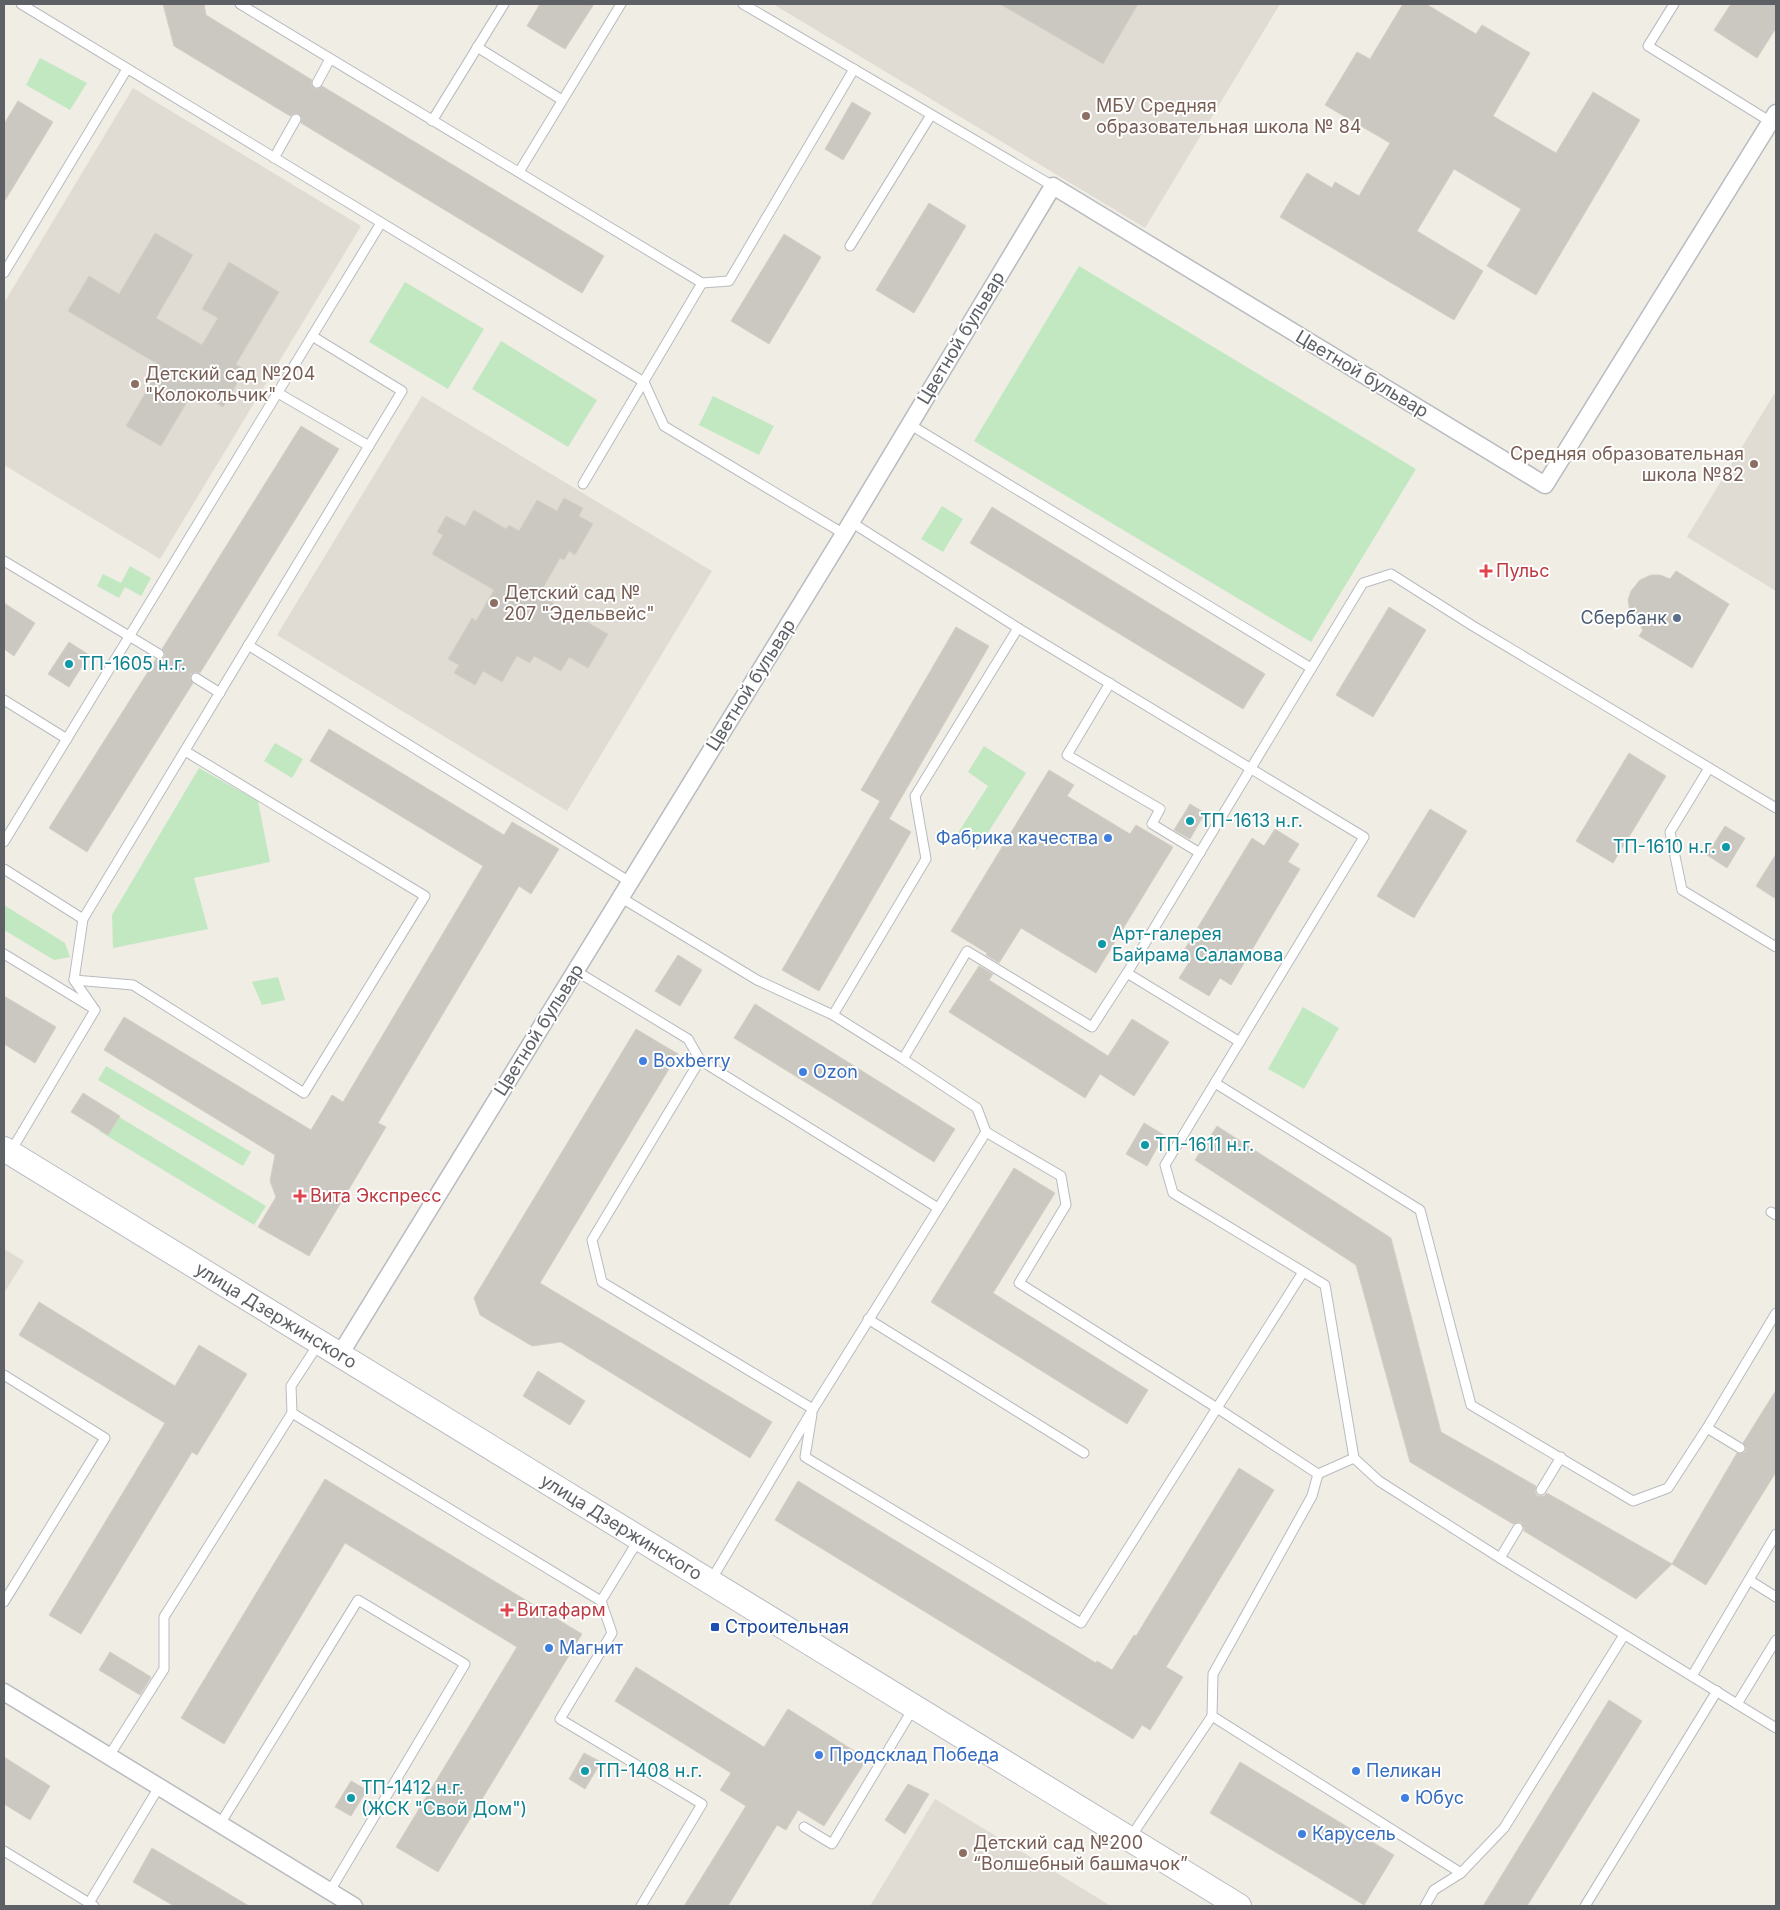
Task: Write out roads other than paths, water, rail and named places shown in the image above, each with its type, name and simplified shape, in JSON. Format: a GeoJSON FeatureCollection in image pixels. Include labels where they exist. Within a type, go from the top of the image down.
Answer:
{"type":"FeatureCollection","features":[{"type":"Feature","properties":{"kind":"main road","name":"улица Дзержинского"},"geometry":{"type":"LineString","coordinates":[[7,1151],[1239,1906]]}},
{"type":"Feature","properties":{"kind":"street","name":"Цветной бульвар"},"geometry":{"type":"LineString","coordinates":[[339,1356],[847,528],[1053,186],[1545,485],[1773,117]]}},
{"type":"Feature","properties":{"kind":"street"},"geometry":{"type":"LineString","coordinates":[[4,1692],[354,1906]]}},
{"type":"Feature","properties":{"kind":"lane"},"geometry":{"type":"LineString","coordinates":[[21,4],[644,382],[664,426],[847,528],[1018,628],[1364,837],[1165,1165],[1173,1192],[1325,1286],[1354,1458],[1378,1481],[1776,1728]]}},
{"type":"Feature","properties":{"kind":"lane"},"geometry":{"type":"LineString","coordinates":[[240,4],[702,283],[729,281],[854,69]]}},
{"type":"Feature","properties":{"kind":"lane"},"geometry":{"type":"LineString","coordinates":[[432,121],[504,4]]}},
{"type":"Feature","properties":{"kind":"lane"},"geometry":{"type":"LineString","coordinates":[[519,172],[622,4]]}},
{"type":"Feature","properties":{"kind":"lane"},"geometry":{"type":"LineString","coordinates":[[743,4],[1053,186]]}},
{"type":"Feature","properties":{"kind":"lane"},"geometry":{"type":"LineString","coordinates":[[1674,4],[1648,46],[1773,117]]}},
{"type":"Feature","properties":{"kind":"lane"},"geometry":{"type":"LineString","coordinates":[[477,47],[562,100]]}},
{"type":"Feature","properties":{"kind":"lane"},"geometry":{"type":"LineString","coordinates":[[317,83],[330,59]]}},
{"type":"Feature","properties":{"kind":"lane"},"geometry":{"type":"LineString","coordinates":[[4,273],[127,69]]}},
{"type":"Feature","properties":{"kind":"lane"},"geometry":{"type":"LineString","coordinates":[[850,246],[931,114]]}},
{"type":"Feature","properties":{"kind":"lane"},"geometry":{"type":"LineString","coordinates":[[274,158],[296,119]]}},
{"type":"Feature","properties":{"kind":"lane"},"geometry":{"type":"LineString","coordinates":[[4,842],[381,223]]}},
{"type":"Feature","properties":{"kind":"lane"},"geometry":{"type":"LineString","coordinates":[[583,484],[702,283]]}},
{"type":"Feature","properties":{"kind":"lane"},"geometry":{"type":"LineString","coordinates":[[95,1010],[74,980],[83,918],[402,391],[312,336]]}},
{"type":"Feature","properties":{"kind":"lane"},"geometry":{"type":"LineString","coordinates":[[278,393],[368,446]]}},
{"type":"Feature","properties":{"kind":"lane"},"geometry":{"type":"LineString","coordinates":[[909,424],[1311,668]]}},
{"type":"Feature","properties":{"kind":"lane"},"geometry":{"type":"LineString","coordinates":[[4,561],[159,654]]}},
{"type":"Feature","properties":{"kind":"lane"},"geometry":{"type":"LineString","coordinates":[[903,1059],[967,951],[1092,1027],[1127,973],[1363,583],[1391,574],[1776,808]]}},
{"type":"Feature","properties":{"kind":"lane"},"geometry":{"type":"LineString","coordinates":[[833,1015],[926,858],[915,796],[1018,628]]}},
{"type":"Feature","properties":{"kind":"lane"},"geometry":{"type":"LineString","coordinates":[[248,645],[630,882]]}},
{"type":"Feature","properties":{"kind":"lane"},"geometry":{"type":"LineString","coordinates":[[196,678],[220,693]]}},
{"type":"Feature","properties":{"kind":"lane"},"geometry":{"type":"LineString","coordinates":[[1110,683],[1067,755],[1160,810],[1152,824],[1200,852]]}},
{"type":"Feature","properties":{"kind":"lane"},"geometry":{"type":"LineString","coordinates":[[4,700],[67,739]]}},
{"type":"Feature","properties":{"kind":"lane"},"geometry":{"type":"LineString","coordinates":[[74,980],[133,986],[304,1093],[425,896],[185,751]]}},
{"type":"Feature","properties":{"kind":"lane"},"geometry":{"type":"LineString","coordinates":[[1709,768],[1670,832],[1682,890],[1776,947]]}},
{"type":"Feature","properties":{"kind":"lane"},"geometry":{"type":"LineString","coordinates":[[4,869],[83,918]]}},
{"type":"Feature","properties":{"kind":"lane"},"geometry":{"type":"LineString","coordinates":[[620,897],[757,980],[833,1015],[903,1059],[977,1108],[986,1132],[1061,1176],[1066,1205],[1019,1283],[1318,1474]]}},
{"type":"Feature","properties":{"kind":"lane"},"geometry":{"type":"LineString","coordinates":[[4,954],[95,1010]]}},
{"type":"Feature","properties":{"kind":"lane"},"geometry":{"type":"LineString","coordinates":[[576,971],[688,1039],[700,1060],[938,1208]]}},
{"type":"Feature","properties":{"kind":"lane"},"geometry":{"type":"LineString","coordinates":[[1127,973],[1240,1042]]}},
{"type":"Feature","properties":{"kind":"lane"},"geometry":{"type":"LineString","coordinates":[[7,1151],[95,1010]]}},
{"type":"Feature","properties":{"kind":"lane"},"geometry":{"type":"LineString","coordinates":[[700,1060],[592,1240],[602,1282],[813,1409]]}},
{"type":"Feature","properties":{"kind":"lane"},"geometry":{"type":"LineString","coordinates":[[1215,1083],[1420,1210],[1471,1405],[1633,1501],[1668,1488],[1707,1428],[1776,1312]]}},
{"type":"Feature","properties":{"kind":"lane"},"geometry":{"type":"LineString","coordinates":[[710,1582],[868,1319],[986,1132]]}},
{"type":"Feature","properties":{"kind":"lane"},"geometry":{"type":"LineString","coordinates":[[813,1409],[805,1457],[1081,1622],[1303,1272]]}},
{"type":"Feature","properties":{"kind":"lane"},"geometry":{"type":"LineString","coordinates":[[868,1319],[1084,1453]]}},
{"type":"Feature","properties":{"kind":"lane"},"geometry":{"type":"LineString","coordinates":[[109,1756],[164,1669],[164,1617],[292,1414],[292,1386],[319,1343]]}},
{"type":"Feature","properties":{"kind":"lane"},"geometry":{"type":"LineString","coordinates":[[4,1375],[105,1438],[4,1602]]}},
{"type":"Feature","properties":{"kind":"lane"},"geometry":{"type":"LineString","coordinates":[[292,1414],[601,1601],[612,1633],[560,1719],[702,1804],[641,1906]]}},
{"type":"Feature","properties":{"kind":"lane"},"geometry":{"type":"LineString","coordinates":[[1707,1428],[1740,1448]]}},
{"type":"Feature","properties":{"kind":"lane"},"geometry":{"type":"LineString","coordinates":[[1318,1474],[1354,1458]]}},
{"type":"Feature","properties":{"kind":"lane"},"geometry":{"type":"LineString","coordinates":[[1541,1490],[1561,1458]]}},
{"type":"Feature","properties":{"kind":"lane"},"geometry":{"type":"LineString","coordinates":[[1129,1839],[1212,1716],[1213,1674],[1312,1496],[1318,1474]]}},
{"type":"Feature","properties":{"kind":"lane"},"geometry":{"type":"LineString","coordinates":[[1500,1558],[1518,1528]]}},
{"type":"Feature","properties":{"kind":"lane"},"geometry":{"type":"LineString","coordinates":[[1692,1676],[1776,1534]]}},
{"type":"Feature","properties":{"kind":"lane"},"geometry":{"type":"LineString","coordinates":[[601,1601],[639,1539]]}},
{"type":"Feature","properties":{"kind":"lane"},"geometry":{"type":"LineString","coordinates":[[1749,1580],[1776,1597]]}},
{"type":"Feature","properties":{"kind":"lane"},"geometry":{"type":"LineString","coordinates":[[220,1824],[358,1600],[465,1664],[330,1892]]}},
{"type":"Feature","properties":{"kind":"lane"},"geometry":{"type":"LineString","coordinates":[[1425,1906],[1434,1890],[1462,1873],[1504,1828],[1624,1635]]}},
{"type":"Feature","properties":{"kind":"lane"},"geometry":{"type":"LineString","coordinates":[[1737,1704],[1776,1640]]}},
{"type":"Feature","properties":{"kind":"lane"},"geometry":{"type":"LineString","coordinates":[[1585,1906],[1717,1691]]}},
{"type":"Feature","properties":{"kind":"lane"},"geometry":{"type":"LineString","coordinates":[[804,1827],[832,1844],[914,1707]]}},
{"type":"Feature","properties":{"kind":"lane"},"geometry":{"type":"LineString","coordinates":[[1212,1716],[1462,1873]]}},
{"type":"Feature","properties":{"kind":"lane"},"geometry":{"type":"LineString","coordinates":[[4,1851],[91,1904],[159,1787]]}},
{"type":"Feature","properties":{"kind":"place","name":"МБУ Средняя образовательная школа № 84"},"geometry":{"type":"Point","coordinates":[1086,116]}},
{"type":"Feature","properties":{"kind":"place","name":"Детский сад №204 \"Колокольчик\""},"geometry":{"type":"Point","coordinates":[135,384]}},
{"type":"Feature","properties":{"kind":"place","name":"Средняя образовательная школа №82"},"geometry":{"type":"Point","coordinates":[1754,464]}},
{"type":"Feature","properties":{"kind":"place","name":"Пульс"},"geometry":{"type":"Point","coordinates":[1486,571]}},
{"type":"Feature","properties":{"kind":"place","name":"Детский сад № 207 \"Эдельвейс\""},"geometry":{"type":"Point","coordinates":[494,603]}},
{"type":"Feature","properties":{"kind":"place","name":"Сбербанк"},"geometry":{"type":"Point","coordinates":[1677,618]}},
{"type":"Feature","properties":{"kind":"place","name":"ТП-1605 н.г."},"geometry":{"type":"Point","coordinates":[69,664]}},
{"type":"Feature","properties":{"kind":"place","name":"ТП-1613 н.г."},"geometry":{"type":"Point","coordinates":[1190,821]}},
{"type":"Feature","properties":{"kind":"place","name":"Фабрика качества"},"geometry":{"type":"Point","coordinates":[1108,838]}},
{"type":"Feature","properties":{"kind":"place","name":"ТП-1610 н.г."},"geometry":{"type":"Point","coordinates":[1726,847]}},
{"type":"Feature","properties":{"kind":"place","name":"Арт-галерея Байрама Саламова"},"geometry":{"type":"Point","coordinates":[1102,944]}},
{"type":"Feature","properties":{"kind":"place","name":"Boxberry"},"geometry":{"type":"Point","coordinates":[643,1061]}},
{"type":"Feature","properties":{"kind":"place","name":"Ozon"},"geometry":{"type":"Point","coordinates":[803,1072]}},
{"type":"Feature","properties":{"kind":"place","name":"ТП-1611 н.г."},"geometry":{"type":"Point","coordinates":[1145,1145]}},
{"type":"Feature","properties":{"kind":"place","name":"Вита Экспресс"},"geometry":{"type":"Point","coordinates":[300,1196]}},
{"type":"Feature","properties":{"kind":"place","name":"Витафарм"},"geometry":{"type":"Point","coordinates":[507,1610]}},
{"type":"Feature","properties":{"kind":"place","name":"Строительная"},"geometry":{"type":"Point","coordinates":[715,1627]}},
{"type":"Feature","properties":{"kind":"place","name":"Магнит"},"geometry":{"type":"Point","coordinates":[549,1648]}},
{"type":"Feature","properties":{"kind":"place","name":"Продсклад Победа"},"geometry":{"type":"Point","coordinates":[819,1755]}},
{"type":"Feature","properties":{"kind":"place","name":"ТП-1408 н.г."},"geometry":{"type":"Point","coordinates":[585,1771]}},
{"type":"Feature","properties":{"kind":"place","name":"Пеликан"},"geometry":{"type":"Point","coordinates":[1356,1771]}},
{"type":"Feature","properties":{"kind":"place","name":"ТП-1412 н.г. (ЖСК \"Свой Дом\")"},"geometry":{"type":"Point","coordinates":[351,1798]}},
{"type":"Feature","properties":{"kind":"place","name":"Юбус"},"geometry":{"type":"Point","coordinates":[1405,1798]}},
{"type":"Feature","properties":{"kind":"place","name":"Карусель"},"geometry":{"type":"Point","coordinates":[1302,1834]}},
{"type":"Feature","properties":{"kind":"place","name":"Детский сад №200 “Волшебный башмачок”"},"geometry":{"type":"Point","coordinates":[963,1853]}}]}
